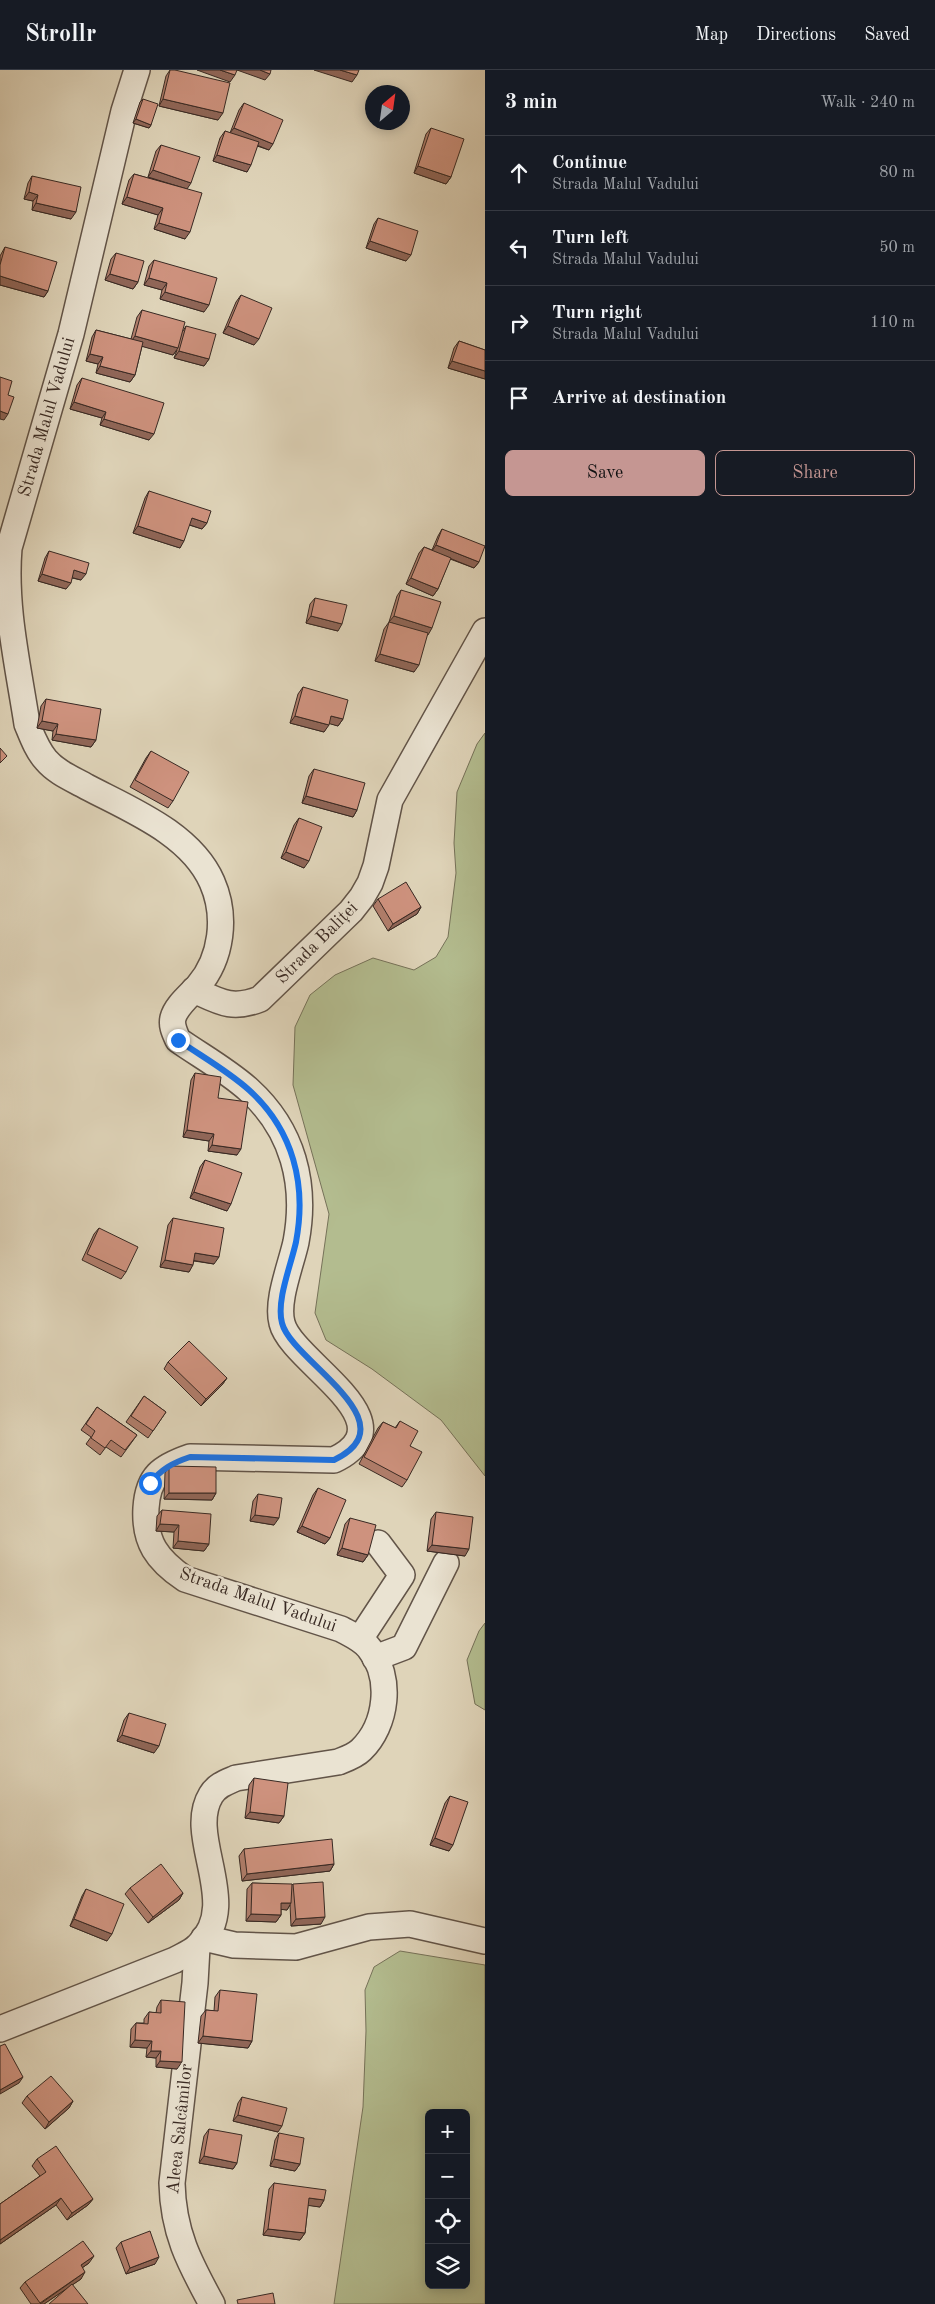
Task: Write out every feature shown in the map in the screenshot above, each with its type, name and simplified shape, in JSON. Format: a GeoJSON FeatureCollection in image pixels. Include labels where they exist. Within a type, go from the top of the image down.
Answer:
{"type":"FeatureCollection","features":[{"type":"Feature","properties":{"kind":"street","name":"Strada Malul Vadului"},"geometry":{"type":"LineString","coordinates":[[137,70],[124,111],[71,334],[9,548],[7,580],[9,609],[27,724],[34,741],[46,760],[61,773],[149,820],[178,840],[202,864],[212,883],[220,912],[219,944],[214,961],[204,978],[176,1010],[172,1027],[178,1040],[248,1089],[267,1108],[284,1136],[294,1163],[300,1189],[300,1214],[296,1241],[282,1302],[281,1320],[284,1332],[289,1340],[342,1390],[360,1424],[359,1436],[355,1446],[348,1453],[334,1460],[190,1457],[171,1463],[159,1472],[150,1483],[145,1524],[151,1544],[158,1556],[169,1568],[184,1579],[341,1629],[368,1649]]}},
{"type":"Feature","properties":{"kind":"street","name":"Strada Baliței"},"geometry":{"type":"LineString","coordinates":[[194,990],[235,1006],[246,1005],[260,1000],[351,911],[370,883],[390,800],[485,631]]}},
{"type":"Feature","properties":{"kind":"street"},"geometry":{"type":"LineString","coordinates":[[368,1649],[402,1575],[378,1543]]}},
{"type":"Feature","properties":{"kind":"street"},"geometry":{"type":"LineString","coordinates":[[368,1649],[404,1647],[446,1563]]}},
{"type":"Feature","properties":{"kind":"street"},"geometry":{"type":"LineString","coordinates":[[0,2029],[175,1960],[201,1943],[211,1926],[215,1911],[216,1894],[205,1827],[205,1809],[212,1794],[222,1784],[236,1778],[338,1762],[361,1750],[376,1730],[385,1694],[383,1676],[368,1649]]}},
{"type":"Feature","properties":{"kind":"street"},"geometry":{"type":"LineString","coordinates":[[201,1943],[296,1948],[369,1927],[410,1924],[485,1941]]}},
{"type":"Feature","properties":{"kind":"street","name":"Aleea Salcâmilor"},"geometry":{"type":"LineString","coordinates":[[201,1943],[172,2183],[172,2209],[179,2237],[212,2304]]}},
{"type":"Feature","properties":{"kind":"green space"},"geometry":{"type":"Polygon","coordinates":[[[485,733],[485,1476],[441,1420],[372,1369],[326,1340],[315,1313],[329,1214],[293,1085],[295,1027],[310,995],[335,975],[373,958],[414,970],[436,957],[448,937],[456,873],[454,843],[457,792],[477,744],[485,733]]]}},
{"type":"Feature","properties":{"kind":"green space"},"geometry":{"type":"Polygon","coordinates":[[[485,1623],[485,1710],[475,1704],[467,1660],[479,1631],[485,1623]]]}},
{"type":"Feature","properties":{"kind":"green space"},"geometry":{"type":"Polygon","coordinates":[[[400,1951],[485,1965],[485,2304],[334,2304],[363,2107],[366,2031],[365,1990],[374,1967],[400,1951]]]}},
{"type":"Feature","properties":{"kind":"building"},"geometry":{"type":"Polygon","coordinates":[[[170,70],[230,83],[223,113],[163,99],[170,70]]]}},
{"type":"Feature","properties":{"kind":"building"},"geometry":{"type":"Polygon","coordinates":[[[220,70],[237,70],[235,75],[220,70]]]}},
{"type":"Feature","properties":{"kind":"building"},"geometry":{"type":"Polygon","coordinates":[[[260,70],[271,70],[270,74],[260,70]]]}},
{"type":"Feature","properties":{"kind":"building"},"geometry":{"type":"Polygon","coordinates":[[[340,70],[359,70],[357,75],[340,70]]]}},
{"type":"Feature","properties":{"kind":"building"},"geometry":{"type":"Polygon","coordinates":[[[143,99],[158,104],[151,125],[136,119],[143,99]]]}},
{"type":"Feature","properties":{"kind":"building"},"geometry":{"type":"Polygon","coordinates":[[[244,103],[283,120],[273,144],[234,128],[244,103]]]}},
{"type":"Feature","properties":{"kind":"building"},"geometry":{"type":"Polygon","coordinates":[[[431,128],[464,139],[451,177],[418,166],[431,128]]]}},
{"type":"Feature","properties":{"kind":"building"},"geometry":{"type":"Polygon","coordinates":[[[225,131],[259,142],[251,165],[217,155],[225,131]]]}},
{"type":"Feature","properties":{"kind":"building"},"geometry":{"type":"Polygon","coordinates":[[[161,145],[200,157],[191,183],[153,170],[161,145]]]}},
{"type":"Feature","properties":{"kind":"building"},"geometry":{"type":"Polygon","coordinates":[[[134,174],[202,193],[190,232],[159,223],[163,208],[127,197],[134,174]]]}},
{"type":"Feature","properties":{"kind":"building"},"geometry":{"type":"Polygon","coordinates":[[[32,176],[81,187],[76,212],[36,203],[38,195],[29,192],[32,176]]]}},
{"type":"Feature","properties":{"kind":"building"},"geometry":{"type":"Polygon","coordinates":[[[378,218],[418,231],[411,255],[370,241],[378,218]]]}},
{"type":"Feature","properties":{"kind":"building"},"geometry":{"type":"Polygon","coordinates":[[[5,247],[57,262],[48,291],[0,276],[0,265],[5,247]]]}},
{"type":"Feature","properties":{"kind":"building"},"geometry":{"type":"Polygon","coordinates":[[[116,253],[144,261],[138,282],[110,274],[116,253]]]}},
{"type":"Feature","properties":{"kind":"building"},"geometry":{"type":"Polygon","coordinates":[[[154,260],[217,278],[209,305],[165,292],[167,283],[149,278],[154,260]]]}},
{"type":"Feature","properties":{"kind":"building"},"geometry":{"type":"Polygon","coordinates":[[[241,295],[272,308],[259,339],[228,326],[241,295]]]}},
{"type":"Feature","properties":{"kind":"building"},"geometry":{"type":"Polygon","coordinates":[[[142,310],[185,322],[178,348],[135,336],[142,310]]]}},
{"type":"Feature","properties":{"kind":"building"},"geometry":{"type":"Polygon","coordinates":[[[186,326],[216,334],[209,359],[179,351],[186,326]]]}},
{"type":"Feature","properties":{"kind":"building"},"geometry":{"type":"Polygon","coordinates":[[[96,330],[143,342],[135,375],[100,366],[103,357],[90,354],[96,330]]]}},
{"type":"Feature","properties":{"kind":"building"},"geometry":{"type":"Polygon","coordinates":[[[459,341],[485,350],[485,371],[452,361],[459,341]]]}},
{"type":"Feature","properties":{"kind":"building"},"geometry":{"type":"Polygon","coordinates":[[[0,377],[12,381],[8,395],[14,397],[8,414],[0,411],[0,377]]]}},
{"type":"Feature","properties":{"kind":"building"},"geometry":{"type":"Polygon","coordinates":[[[82,378],[164,403],[154,434],[104,419],[106,412],[74,402],[82,378]]]}},
{"type":"Feature","properties":{"kind":"building"},"geometry":{"type":"Polygon","coordinates":[[[149,491],[211,511],[207,523],[192,518],[184,541],[138,526],[149,491]]]}},
{"type":"Feature","properties":{"kind":"building"},"geometry":{"type":"Polygon","coordinates":[[[442,529],[485,546],[479,562],[436,545],[442,529]]]}},
{"type":"Feature","properties":{"kind":"building"},"geometry":{"type":"Polygon","coordinates":[[[424,547],[451,558],[438,589],[411,578],[424,547]]]}},
{"type":"Feature","properties":{"kind":"building"},"geometry":{"type":"Polygon","coordinates":[[[49,551],[89,563],[86,574],[74,570],[71,583],[42,574],[49,551]]]}},
{"type":"Feature","properties":{"kind":"building"},"geometry":{"type":"Polygon","coordinates":[[[401,590],[441,602],[432,628],[394,616],[401,590]]]}},
{"type":"Feature","properties":{"kind":"building"},"geometry":{"type":"Polygon","coordinates":[[[315,598],[347,605],[342,624],[311,616],[315,598]]]}},
{"type":"Feature","properties":{"kind":"building"},"geometry":{"type":"Polygon","coordinates":[[[389,622],[428,633],[419,665],[380,654],[389,622]]]}},
{"type":"Feature","properties":{"kind":"building"},"geometry":{"type":"Polygon","coordinates":[[[303,687],[348,700],[343,719],[331,716],[329,725],[295,716],[303,687]]]}},
{"type":"Feature","properties":{"kind":"building"},"geometry":{"type":"Polygon","coordinates":[[[46,699],[101,709],[96,740],[56,734],[58,724],[42,721],[46,699]]]}},
{"type":"Feature","properties":{"kind":"building"},"geometry":{"type":"Polygon","coordinates":[[[0,748],[7,756],[0,763],[0,748]]]}},
{"type":"Feature","properties":{"kind":"building"},"geometry":{"type":"Polygon","coordinates":[[[151,751],[189,772],[173,801],[135,780],[151,751]]]}},
{"type":"Feature","properties":{"kind":"building"},"geometry":{"type":"Polygon","coordinates":[[[314,769],[365,783],[357,810],[306,796],[314,769]]]}},
{"type":"Feature","properties":{"kind":"building"},"geometry":{"type":"Polygon","coordinates":[[[299,818],[322,827],[309,861],[286,852],[299,818]]]}},
{"type":"Feature","properties":{"kind":"building"},"geometry":{"type":"Polygon","coordinates":[[[406,882],[421,907],[393,924],[378,899],[406,882]]]}},
{"type":"Feature","properties":{"kind":"building"},"geometry":{"type":"Polygon","coordinates":[[[195,1073],[221,1077],[218,1098],[248,1102],[241,1149],[212,1145],[214,1134],[187,1130],[195,1073]]]}},
{"type":"Feature","properties":{"kind":"building"},"geometry":{"type":"Polygon","coordinates":[[[205,1160],[242,1173],[231,1204],[194,1192],[205,1160]]]}},
{"type":"Feature","properties":{"kind":"building"},"geometry":{"type":"Polygon","coordinates":[[[173,1218],[224,1228],[219,1257],[195,1253],[193,1265],[165,1260],[173,1218]]]}},
{"type":"Feature","properties":{"kind":"building"},"geometry":{"type":"Polygon","coordinates":[[[99,1228],[138,1247],[126,1272],[87,1254],[99,1228]]]}},
{"type":"Feature","properties":{"kind":"building"},"geometry":{"type":"Polygon","coordinates":[[[189,1341],[227,1378],[206,1399],[168,1362],[189,1341]]]}},
{"type":"Feature","properties":{"kind":"building"},"geometry":{"type":"Polygon","coordinates":[[[144,1396],[166,1412],[153,1431],[131,1416],[144,1396]]]}},
{"type":"Feature","properties":{"kind":"building"},"geometry":{"type":"Polygon","coordinates":[[[97,1407],[137,1435],[125,1450],[111,1440],[105,1448],[91,1438],[95,1431],[86,1424],[97,1407]]]}},
{"type":"Feature","properties":{"kind":"building"},"geometry":{"type":"Polygon","coordinates":[[[400,1421],[418,1431],[410,1446],[422,1452],[407,1480],[364,1457],[383,1422],[396,1428],[400,1421]]]}},
{"type":"Feature","properties":{"kind":"building"},"geometry":{"type":"Polygon","coordinates":[[[169,1466],[216,1467],[216,1493],[169,1493],[169,1466]]]}},
{"type":"Feature","properties":{"kind":"building"},"geometry":{"type":"Polygon","coordinates":[[[318,1488],[346,1500],[330,1538],[302,1526],[318,1488]]]}},
{"type":"Feature","properties":{"kind":"building"},"geometry":{"type":"Polygon","coordinates":[[[258,1494],[282,1498],[279,1518],[255,1515],[258,1494]]]}},
{"type":"Feature","properties":{"kind":"building"},"geometry":{"type":"Polygon","coordinates":[[[162,1510],[211,1514],[209,1544],[178,1541],[179,1525],[160,1524],[162,1510]]]}},
{"type":"Feature","properties":{"kind":"building"},"geometry":{"type":"Polygon","coordinates":[[[436,1512],[473,1517],[469,1549],[432,1545],[436,1512]]]}},
{"type":"Feature","properties":{"kind":"building"},"geometry":{"type":"Polygon","coordinates":[[[350,1518],[376,1525],[368,1555],[342,1548],[350,1518]]]}},
{"type":"Feature","properties":{"kind":"building"},"geometry":{"type":"Polygon","coordinates":[[[129,1713],[166,1724],[159,1746],[122,1735],[129,1713]]]}},
{"type":"Feature","properties":{"kind":"building"},"geometry":{"type":"Polygon","coordinates":[[[254,1778],[288,1783],[284,1816],[250,1812],[254,1778]]]}},
{"type":"Feature","properties":{"kind":"building"},"geometry":{"type":"Polygon","coordinates":[[[450,1796],[468,1802],[453,1845],[435,1838],[450,1796]]]}},
{"type":"Feature","properties":{"kind":"building"},"geometry":{"type":"Polygon","coordinates":[[[332,1839],[334,1864],[247,1874],[244,1849],[332,1839]]]}},
{"type":"Feature","properties":{"kind":"building"},"geometry":{"type":"Polygon","coordinates":[[[161,1864],[183,1893],[153,1917],[130,1888],[161,1864]]]}},
{"type":"Feature","properties":{"kind":"building"},"geometry":{"type":"Polygon","coordinates":[[[323,1882],[325,1917],[296,1919],[293,1884],[323,1882]]]}},
{"type":"Feature","properties":{"kind":"building"},"geometry":{"type":"Polygon","coordinates":[[[252,1883],[292,1884],[291,1903],[281,1903],[281,1915],[251,1914],[252,1883]]]}},
{"type":"Feature","properties":{"kind":"building"},"geometry":{"type":"Polygon","coordinates":[[[86,1889],[124,1904],[112,1934],[74,1919],[86,1889]]]}},
{"type":"Feature","properties":{"kind":"building"},"geometry":{"type":"Polygon","coordinates":[[[220,1990],[257,1994],[252,2041],[203,2036],[206,2010],[218,2011],[220,1990]]]}},
{"type":"Feature","properties":{"kind":"building"},"geometry":{"type":"Polygon","coordinates":[[[161,2000],[185,2002],[182,2062],[160,2061],[161,2051],[151,2051],[152,2041],[135,2040],[136,2023],[148,2024],[149,2012],[161,2013],[161,2000]]]}},
{"type":"Feature","properties":{"kind":"building"},"geometry":{"type":"Polygon","coordinates":[[[5,2044],[23,2077],[0,2090],[0,2046],[5,2044]]]}},
{"type":"Feature","properties":{"kind":"building"},"geometry":{"type":"Polygon","coordinates":[[[51,2076],[73,2101],[49,2122],[27,2096],[51,2076]]]}},
{"type":"Feature","properties":{"kind":"building"},"geometry":{"type":"Polygon","coordinates":[[[242,2097],[287,2108],[282,2126],[238,2115],[242,2097]]]}},
{"type":"Feature","properties":{"kind":"building"},"geometry":{"type":"Polygon","coordinates":[[[209,2129],[242,2135],[237,2163],[204,2156],[209,2129]]]}},
{"type":"Feature","properties":{"kind":"building"},"geometry":{"type":"Polygon","coordinates":[[[279,2133],[304,2138],[300,2164],[274,2159],[279,2133]]]}},
{"type":"Feature","properties":{"kind":"building"},"geometry":{"type":"Polygon","coordinates":[[[56,2146],[93,2199],[72,2213],[61,2198],[0,2240],[0,2204],[46,2172],[37,2159],[56,2146]]]}},
{"type":"Feature","properties":{"kind":"building"},"geometry":{"type":"Polygon","coordinates":[[[274,2183],[326,2190],[324,2200],[309,2198],[305,2233],[268,2229],[274,2183]]]}},
{"type":"Feature","properties":{"kind":"building"},"geometry":{"type":"Polygon","coordinates":[[[150,2231],[159,2257],[130,2268],[121,2242],[150,2231]]]}},
{"type":"Feature","properties":{"kind":"building"},"geometry":{"type":"Polygon","coordinates":[[[83,2241],[94,2256],[81,2265],[85,2272],[40,2303],[25,2282],[83,2241]]]}},
{"type":"Feature","properties":{"kind":"building"},"geometry":{"type":"Polygon","coordinates":[[[72,2284],[88,2304],[49,2304],[72,2284]]]}},
{"type":"Feature","properties":{"kind":"building"},"geometry":{"type":"Polygon","coordinates":[[[273,2293],[275,2304],[238,2304],[237,2300],[273,2293]]]}},
{"type":"Feature","properties":{"kind":"route"},"geometry":{"type":"LineString","coordinates":[[150,1483],[159,1472],[171,1463],[190,1457],[334,1460],[348,1453],[355,1446],[359,1436],[360,1424],[356,1413],[342,1390],[289,1340],[284,1332],[281,1320],[282,1302],[300,1214],[300,1189],[294,1163],[284,1136],[267,1108],[248,1089],[178,1040]]}}]}
